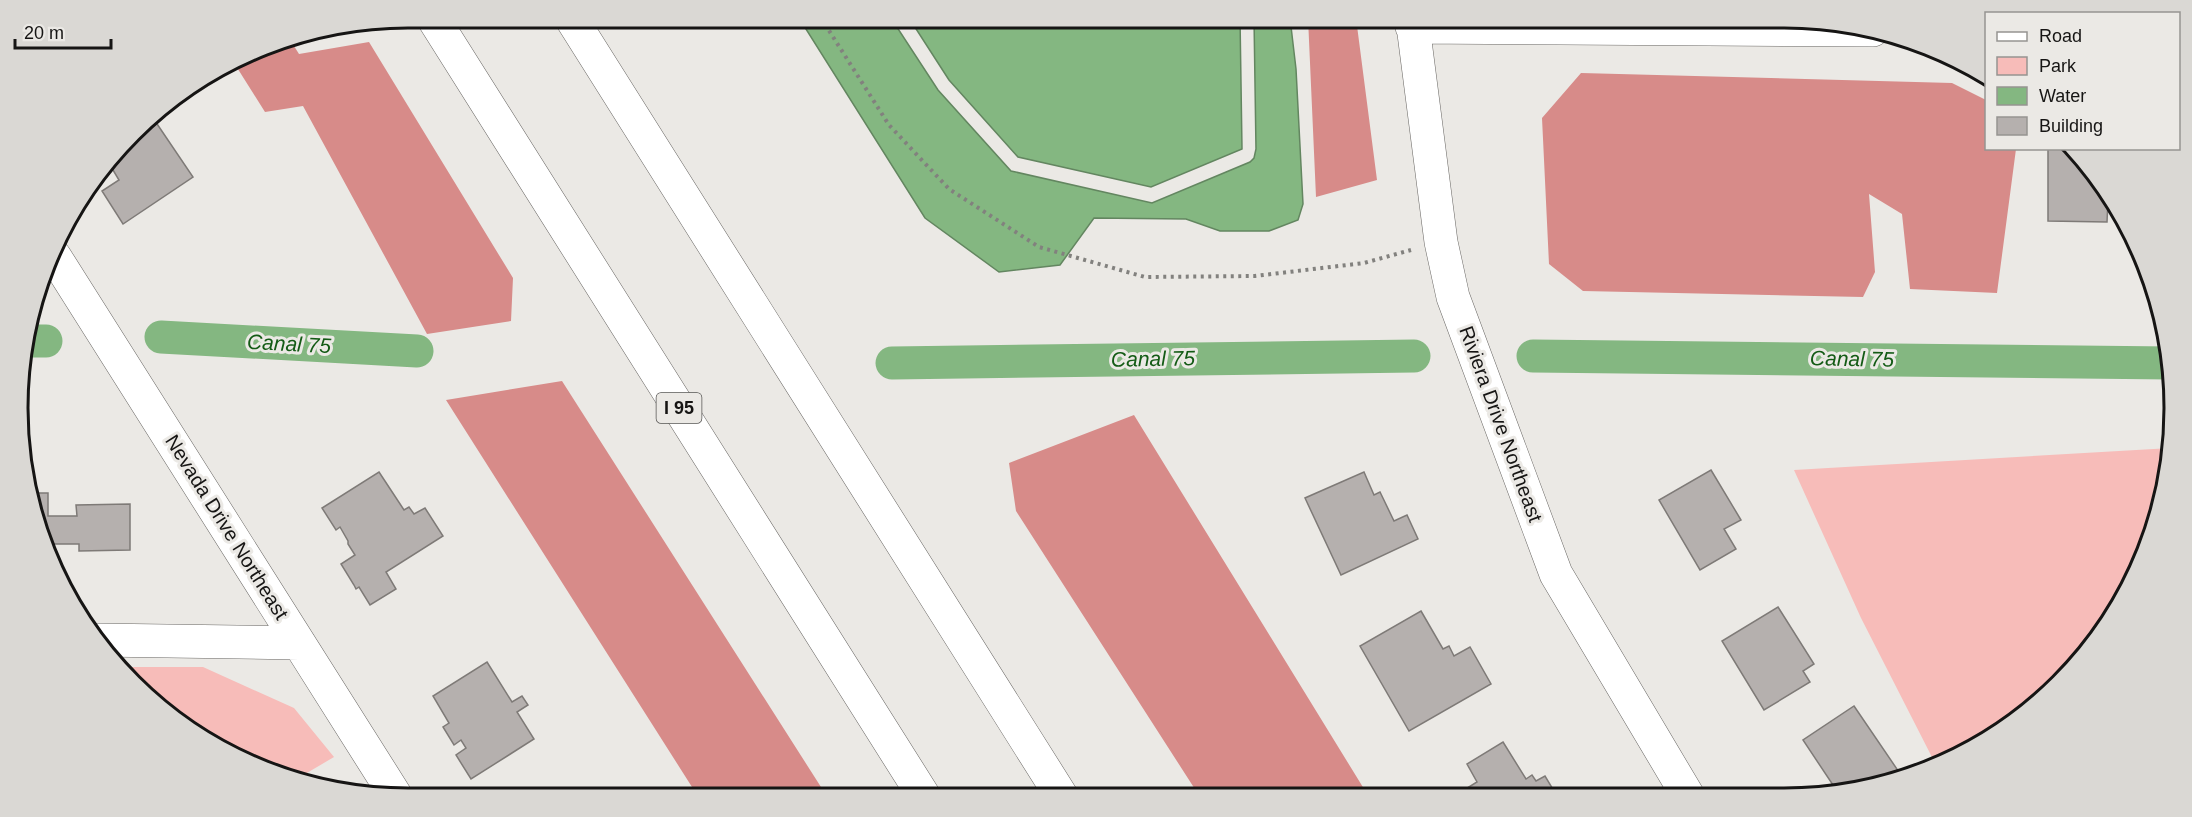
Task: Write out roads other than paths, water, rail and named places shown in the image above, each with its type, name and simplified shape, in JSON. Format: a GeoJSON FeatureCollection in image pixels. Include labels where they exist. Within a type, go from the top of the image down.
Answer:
{"type":"FeatureCollection","features":[{"type":"Feature","properties":{"kind":"main road","name":"I 95"},"geometry":{"type":"LineString","coordinates":[[439,28],[919,788]]}},
{"type":"Feature","properties":{"kind":"main road"},"geometry":{"type":"LineString","coordinates":[[578,28],[1056,788]]}},
{"type":"Feature","properties":{"kind":"main road","name":"Riviera Drive Northeast"},"geometry":{"type":"LineString","coordinates":[[1413,28],[1441,242],[1453,297],[1555,570],[1683,788]]}},
{"type":"Feature","properties":{"kind":"main road"},"geometry":{"type":"LineString","coordinates":[[1741,28],[1808,29]]}},
{"type":"Feature","properties":{"kind":"main road","name":"Nevada Drive Northeast"},"geometry":{"type":"LineString","coordinates":[[58,261],[392,788]]}},
{"type":"Feature","properties":{"kind":"main road"},"geometry":{"type":"LineString","coordinates":[[107,640],[299,642]]}},
{"type":"Feature","properties":{"kind":"water"},"geometry":{"type":"Polygon","coordinates":[[[805,28],[898,28],[938,90],[1011,171],[1152,203],[1250,162],[1254,158],[1256,149],[1254,28],[1291,28],[1296,69],[1303,204],[1298,220],[1269,231],[1220,231],[1186,219],[1094,218],[1060,265],[999,272],[925,218],[805,28]]]}},
{"type":"Feature","properties":{"kind":"water"},"geometry":{"type":"Polygon","coordinates":[[[915,28],[1240,28],[1242,149],[1151,187],[1018,157],[949,80],[915,28]]]}},
{"type":"Feature","properties":{"kind":"waterway","name":"Canal 75"},"geometry":{"type":"LineString","coordinates":[[161,337],[417,351]]}},
{"type":"Feature","properties":{"kind":"waterway","name":"Canal 75"},"geometry":{"type":"LineString","coordinates":[[35,341],[46,341]]}},
{"type":"Feature","properties":{"kind":"waterway","name":"Canal 75"},"geometry":{"type":"LineString","coordinates":[[892,363],[1414,356]]}},
{"type":"Feature","properties":{"kind":"waterway","name":"Canal 75"},"geometry":{"type":"LineString","coordinates":[[1533,356],[2160,363]]}}]}
